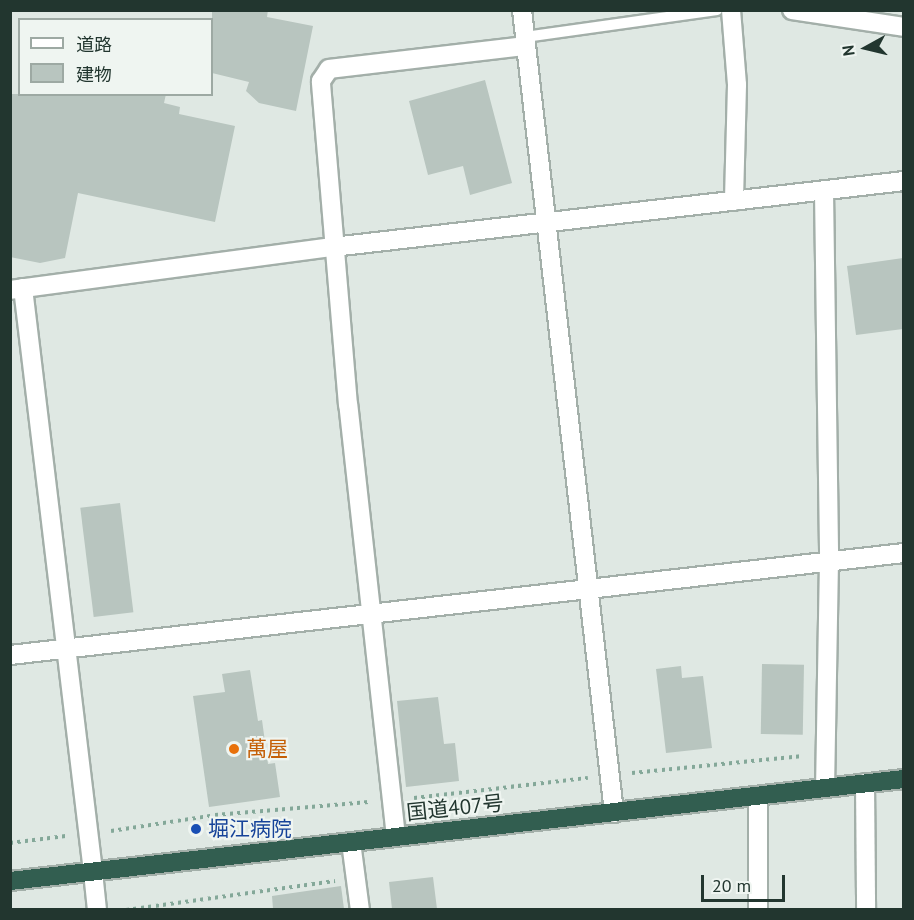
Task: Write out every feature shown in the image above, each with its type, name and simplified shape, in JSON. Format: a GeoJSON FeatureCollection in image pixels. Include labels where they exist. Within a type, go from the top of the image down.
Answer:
{"type":"FeatureCollection","features":[{"type":"Feature","properties":{"kind":"highway","name":"国道407号"},"geometry":{"type":"LineString","coordinates":[[10,881],[758,797],[903,778]]}},
{"type":"Feature","properties":{"kind":"street"},"geometry":{"type":"LineString","coordinates":[[522,10],[585,589],[614,813]]}},
{"type":"Feature","properties":{"kind":"street"},"geometry":{"type":"LineString","coordinates":[[730,10],[737,85],[734,201]]}},
{"type":"Feature","properties":{"kind":"street"},"geometry":{"type":"LineString","coordinates":[[792,10],[903,27]]}},
{"type":"Feature","properties":{"kind":"street"},"geometry":{"type":"LineString","coordinates":[[396,837],[370,614],[333,247],[321,81],[329,69],[526,41]]}},
{"type":"Feature","properties":{"kind":"street"},"geometry":{"type":"LineString","coordinates":[[97,909],[69,648],[17,289],[333,247],[903,181]]}},
{"type":"Feature","properties":{"kind":"street"},"geometry":{"type":"LineString","coordinates":[[824,191],[829,561],[825,788]]}},
{"type":"Feature","properties":{"kind":"street"},"geometry":{"type":"LineString","coordinates":[[10,655],[903,553]]}},
{"type":"Feature","properties":{"kind":"street"},"geometry":{"type":"LineString","coordinates":[[865,783],[866,909]]}},
{"type":"Feature","properties":{"kind":"street"},"geometry":{"type":"LineString","coordinates":[[758,797],[758,909]]}},
{"type":"Feature","properties":{"kind":"street"},"geometry":{"type":"LineString","coordinates":[[351,842],[360,909]]}},
{"type":"Feature","properties":{"kind":"lane"},"geometry":{"type":"LineString","coordinates":[[526,41],[717,10]]}},
{"type":"Feature","properties":{"kind":"path"},"geometry":{"type":"LineString","coordinates":[[108,826],[111,831],[215,815],[372,802]]}},
{"type":"Feature","properties":{"kind":"path"},"geometry":{"type":"LineString","coordinates":[[10,843],[75,834]]}},
{"type":"Feature","properties":{"kind":"path"},"geometry":{"type":"LineString","coordinates":[[126,909],[336,881]]}},
{"type":"Feature","properties":{"kind":"building"},"geometry":{"type":"Polygon","coordinates":[[[212,10],[268,10],[267,17],[313,26],[296,111],[259,103],[246,91],[249,82],[213,73],[212,10]]]}},
{"type":"Feature","properties":{"kind":"building"},"geometry":{"type":"Polygon","coordinates":[[[485,80],[512,183],[470,195],[463,166],[428,175],[409,101],[485,80]]]}},
{"type":"Feature","properties":{"kind":"building"},"geometry":{"type":"Polygon","coordinates":[[[10,94],[18,94],[18,96],[166,96],[164,103],[180,107],[179,114],[235,126],[215,222],[78,193],[65,258],[40,263],[10,257],[10,94]]]}},
{"type":"Feature","properties":{"kind":"building"},"geometry":{"type":"Polygon","coordinates":[[[903,258],[903,329],[856,335],[847,266],[903,258]]]}},
{"type":"Feature","properties":{"kind":"building"},"geometry":{"type":"Polygon","coordinates":[[[120,503],[133,612],[94,617],[80,508],[120,503]]]}},
{"type":"Feature","properties":{"kind":"building"},"geometry":{"type":"Polygon","coordinates":[[[762,664],[804,665],[803,735],[761,734],[762,664]]]}},
{"type":"Feature","properties":{"kind":"building"},"geometry":{"type":"Polygon","coordinates":[[[681,666],[682,678],[703,676],[712,748],[666,753],[656,669],[681,666]]]}},
{"type":"Feature","properties":{"kind":"building"},"geometry":{"type":"Polygon","coordinates":[[[250,670],[258,721],[262,720],[268,764],[275,763],[280,797],[209,807],[193,696],[225,692],[222,674],[250,670]]]}},
{"type":"Feature","properties":{"kind":"building"},"geometry":{"type":"Polygon","coordinates":[[[438,697],[444,744],[455,743],[459,781],[406,787],[397,701],[438,697]]]}},
{"type":"Feature","properties":{"kind":"building"},"geometry":{"type":"Polygon","coordinates":[[[433,877],[437,909],[392,909],[389,882],[433,877]]]}},
{"type":"Feature","properties":{"kind":"building"},"geometry":{"type":"Polygon","coordinates":[[[341,886],[344,909],[273,909],[272,896],[341,886]]]}},
{"type":"Feature","properties":{"kind":"place","name":"萬屋"},"geometry":{"type":"Point","coordinates":[234,749]}},
{"type":"Feature","properties":{"kind":"place","name":"堀江病院"},"geometry":{"type":"Point","coordinates":[196,829]}}]}
